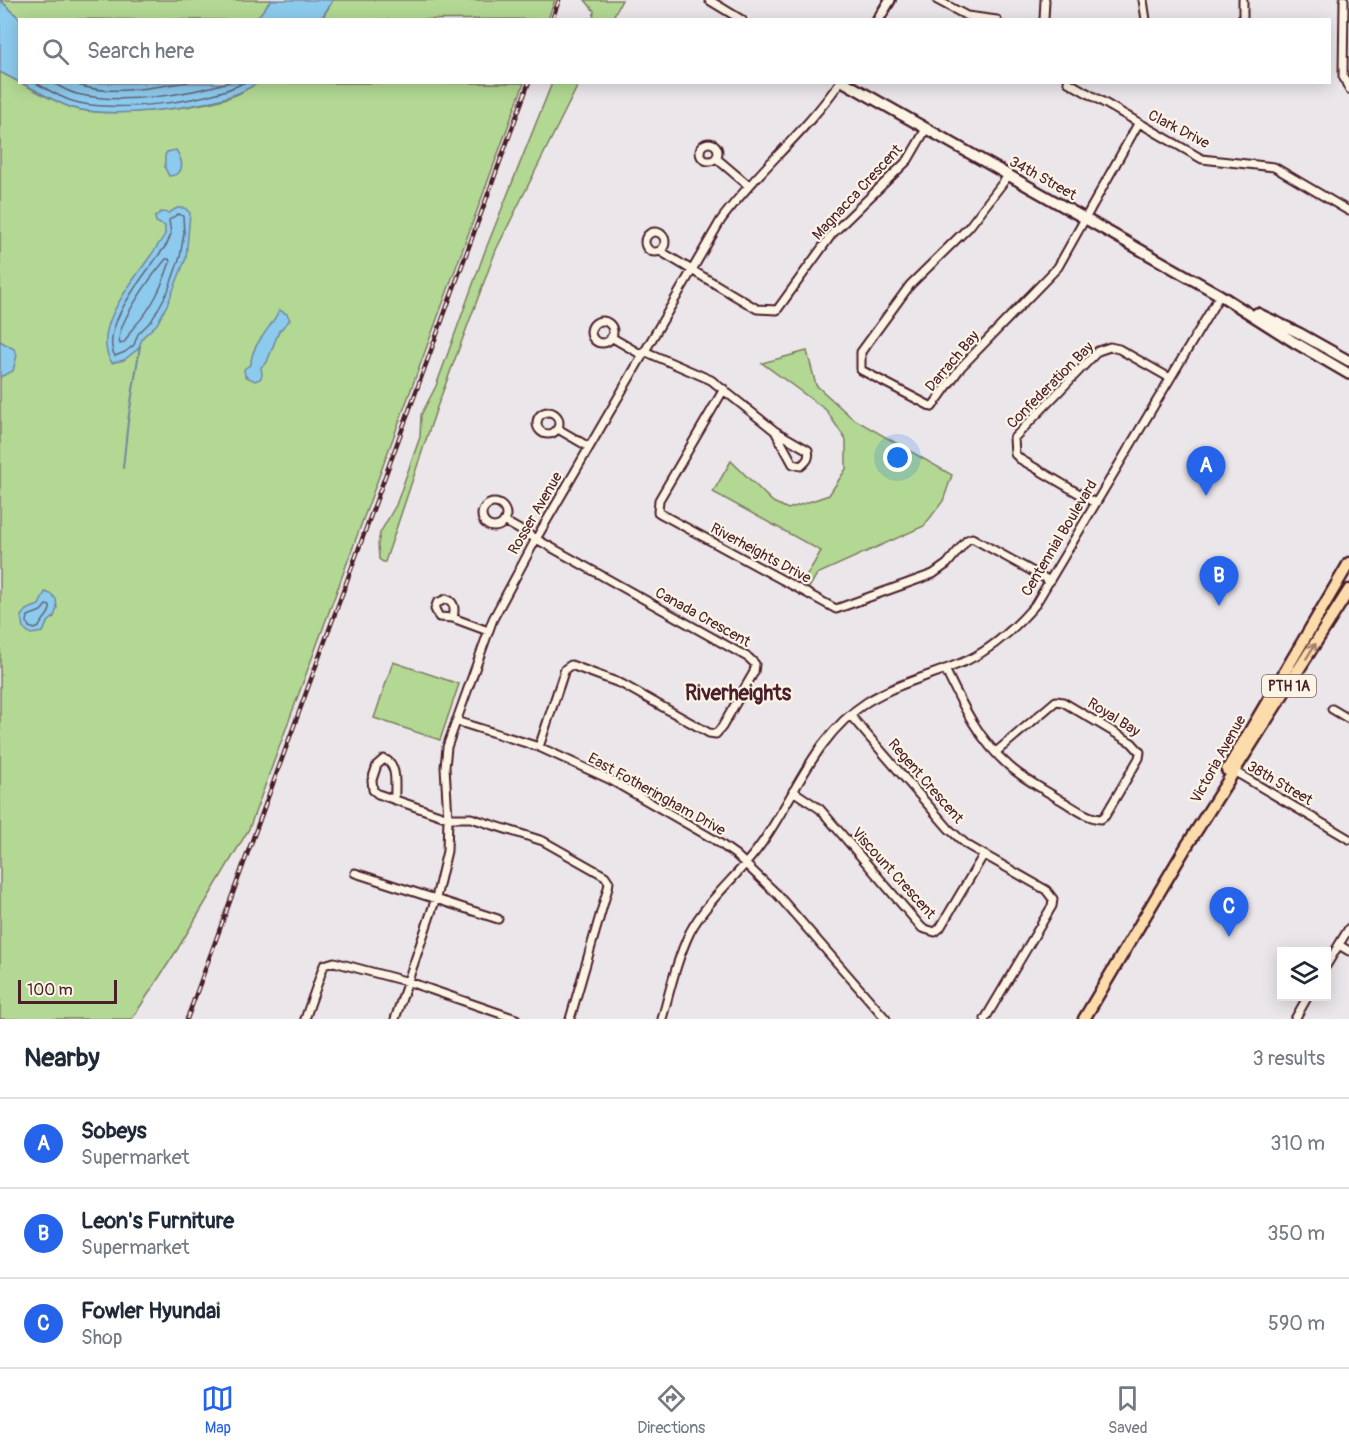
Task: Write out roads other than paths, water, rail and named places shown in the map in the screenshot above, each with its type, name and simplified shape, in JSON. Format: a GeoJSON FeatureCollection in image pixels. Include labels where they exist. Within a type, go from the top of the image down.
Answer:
{"type":"FeatureCollection","features":[{"type":"Feature","properties":{"kind":"main road","name":"Victoria Avenue"},"geometry":{"type":"LineString","coordinates":[[1084,1019],[1231,770],[1349,563]]}},
{"type":"Feature","properties":{"kind":"main road","name":"Victoria Avenue"},"geometry":{"type":"LineString","coordinates":[[1231,770],[1347,597]]}},
{"type":"Feature","properties":{"kind":"street"},"geometry":{"type":"LineString","coordinates":[[710,0],[739,18]]}},
{"type":"Feature","properties":{"kind":"street"},"geometry":{"type":"LineString","coordinates":[[879,18],[890,0]]}},
{"type":"Feature","properties":{"kind":"street"},"geometry":{"type":"LineString","coordinates":[[937,0],[967,16],[982,18]]}},
{"type":"Feature","properties":{"kind":"street"},"geometry":{"type":"LineString","coordinates":[[1044,18],[1046,0]]}},
{"type":"Feature","properties":{"kind":"street"},"geometry":{"type":"LineString","coordinates":[[1143,0],[1146,18]]}},
{"type":"Feature","properties":{"kind":"street"},"geometry":{"type":"LineString","coordinates":[[1242,18],[1243,0]]}},
{"type":"Feature","properties":{"kind":"street"},"geometry":{"type":"LineString","coordinates":[[1344,0],[1343,76],[1349,89]]}},
{"type":"Feature","properties":{"kind":"street","name":"Rosser Avenue"},"geometry":{"type":"LineString","coordinates":[[395,1019],[436,898],[447,851],[445,767],[447,747],[488,631],[536,539],[721,220],[749,186],[822,108],[839,84]]}},
{"type":"Feature","properties":{"kind":"street","name":"34th Street"},"geometry":{"type":"LineString","coordinates":[[847,84],[1224,297],[1312,340],[1349,361]]}},
{"type":"Feature","properties":{"kind":"street","name":"Clark Drive"},"geometry":{"type":"LineString","coordinates":[[1071,84],[1202,159],[1274,167],[1349,211]]}},
{"type":"Feature","properties":{"kind":"street"},"geometry":{"type":"LineString","coordinates":[[1085,219],[1138,123]]}},
{"type":"Feature","properties":{"kind":"street","name":"Magnacca Crescent"},"geometry":{"type":"LineString","coordinates":[[692,270],[757,309],[777,310],[832,234],[908,160],[926,129]]}},
{"type":"Feature","properties":{"kind":"street"},"geometry":{"type":"LineString","coordinates":[[716,158],[749,186]]}},
{"type":"Feature","properties":{"kind":"street","name":"Darrach Bay"},"geometry":{"type":"LineString","coordinates":[[1008,176],[969,227],[910,285],[861,352],[861,370],[932,407],[961,368],[1058,267],[1085,219]]}},
{"type":"Feature","properties":{"kind":"street"},"geometry":{"type":"LineString","coordinates":[[660,251],[692,270]]}},
{"type":"Feature","properties":{"kind":"street","name":"34th Street"},"geometry":{"type":"LineString","coordinates":[[1224,297],[1349,374]]}},
{"type":"Feature","properties":{"kind":"street","name":"Centennial Boulevard"},"geometry":{"type":"LineString","coordinates":[[662,1019],[690,932],[703,912],[746,864],[770,832],[822,744],[850,715],[879,695],[968,660],[1000,640],[1017,626],[1035,605],[1170,378],[1224,297]]}},
{"type":"Feature","properties":{"kind":"street"},"geometry":{"type":"LineString","coordinates":[[611,338],[643,353],[695,372],[724,389],[775,431],[808,450],[805,463],[801,466],[793,464],[775,431]]}},
{"type":"Feature","properties":{"kind":"street"},"geometry":{"type":"LineString","coordinates":[[1307,350],[1312,340]]}},
{"type":"Feature","properties":{"kind":"street","name":"Confederation Bay"},"geometry":{"type":"LineString","coordinates":[[1095,503],[1020,459],[1016,454],[1014,438],[1090,359],[1104,349],[1119,349],[1170,378]]}},
{"type":"Feature","properties":{"kind":"street","name":"Riverheights Drive"},"geometry":{"type":"LineString","coordinates":[[724,389],[659,500],[658,512],[663,515],[836,609],[933,574],[947,564],[967,540],[972,538],[1050,581]]}},
{"type":"Feature","properties":{"kind":"street"},"geometry":{"type":"LineString","coordinates":[[558,429],[590,447]]}},
{"type":"Feature","properties":{"kind":"street"},"geometry":{"type":"LineString","coordinates":[[504,521],[536,539]]}},
{"type":"Feature","properties":{"kind":"street","name":"Canada Crescent"},"geometry":{"type":"LineString","coordinates":[[536,539],[749,658],[754,664],[754,672],[716,734],[709,734],[622,684],[571,665],[565,669],[539,747]]}},
{"type":"Feature","properties":{"kind":"street"},"geometry":{"type":"LineString","coordinates":[[1332,592],[1347,597]]}},
{"type":"Feature","properties":{"kind":"street"},"geometry":{"type":"LineString","coordinates":[[453,618],[488,631]]}},
{"type":"Feature","properties":{"kind":"street","name":"Royal Bay"},"geometry":{"type":"LineString","coordinates":[[945,669],[968,717],[982,738],[1008,765],[1028,780],[1088,816],[1101,819],[1109,810],[1139,758],[1140,752],[1132,743],[1063,702],[1056,701],[996,752]]}},
{"type":"Feature","properties":{"kind":"street"},"geometry":{"type":"LineString","coordinates":[[1332,709],[1349,719]]}},
{"type":"Feature","properties":{"kind":"street","name":"Regent Crescent"},"geometry":{"type":"LineString","coordinates":[[850,715],[950,829],[967,845],[1046,890],[1053,899],[1052,906],[985,1019]]}},
{"type":"Feature","properties":{"kind":"street","name":"East Fotheringham Drive"},"geometry":{"type":"LineString","coordinates":[[456,721],[539,747],[609,779],[715,840],[746,864],[777,894],[886,1019]]}},
{"type":"Feature","properties":{"kind":"street"},"geometry":{"type":"LineString","coordinates":[[395,800],[394,767],[384,759],[377,765],[372,785],[378,794],[395,800],[448,818],[471,818],[543,841],[605,876],[609,882],[570,1019]]}},
{"type":"Feature","properties":{"kind":"street","name":"38th Street"},"geometry":{"type":"LineString","coordinates":[[1231,770],[1349,838]]}},
{"type":"Feature","properties":{"kind":"street","name":"Viscount Crescent"},"geometry":{"type":"LineString","coordinates":[[793,791],[820,809],[922,928],[928,931],[935,932],[940,928],[984,854]]}},
{"type":"Feature","properties":{"kind":"street"},"geometry":{"type":"LineString","coordinates":[[354,873],[498,919]]}},
{"type":"Feature","properties":{"kind":"street"},"geometry":{"type":"LineString","coordinates":[[1331,957],[1349,927]]}},
{"type":"Feature","properties":{"kind":"street"},"geometry":{"type":"LineString","coordinates":[[1338,945],[1349,951]]}},
{"type":"Feature","properties":{"kind":"street"},"geometry":{"type":"LineString","coordinates":[[306,1019],[321,971],[328,962],[409,982],[516,1019]]}},
{"type":"Feature","properties":{"kind":"street"},"geometry":{"type":"LineString","coordinates":[[1295,1019],[1305,1001]]}},
{"type":"Feature","properties":{"kind":"water"},"geometry":{"type":"Polygon","coordinates":[[[0,0],[19,18],[18,81],[0,72],[0,0]]]}},
{"type":"Feature","properties":{"kind":"water"},"geometry":{"type":"Polygon","coordinates":[[[271,0],[333,0],[322,18],[257,18],[271,0]]]}},
{"type":"Feature","properties":{"kind":"water"},"geometry":{"type":"Polygon","coordinates":[[[23,84],[256,84],[217,100],[152,111],[87,111],[57,102],[23,84]]]}},
{"type":"Feature","properties":{"kind":"water"},"geometry":{"type":"Polygon","coordinates":[[[176,150],[181,170],[169,176],[165,168],[165,155],[167,152],[176,150]]]}},
{"type":"Feature","properties":{"kind":"water"},"geometry":{"type":"Polygon","coordinates":[[[177,208],[185,208],[190,213],[186,258],[168,303],[157,324],[143,337],[138,349],[124,360],[112,363],[106,348],[107,331],[113,314],[133,279],[165,234],[165,226],[156,222],[155,217],[161,212],[169,213],[177,208]]]}},
{"type":"Feature","properties":{"kind":"water"},"geometry":{"type":"Polygon","coordinates":[[[279,310],[287,314],[290,320],[279,331],[267,362],[261,367],[262,375],[255,381],[245,376],[244,369],[251,364],[254,350],[279,310]]]}},
{"type":"Feature","properties":{"kind":"water"},"geometry":{"type":"Polygon","coordinates":[[[0,341],[14,349],[17,355],[13,371],[0,377],[0,341]]]}},
{"type":"Feature","properties":{"kind":"water"},"geometry":{"type":"Polygon","coordinates":[[[45,592],[56,599],[57,608],[54,617],[47,623],[43,632],[31,634],[23,628],[21,616],[26,610],[39,605],[45,592]]]}},
{"type":"Feature","properties":{"kind":"waterway"},"geometry":{"type":"LineString","coordinates":[[123,468],[140,346]]}},
{"type":"Feature","properties":{"kind":"railway"},"geometry":{"type":"LineString","coordinates":[[553,18],[559,0]]}},
{"type":"Feature","properties":{"kind":"railway"},"geometry":{"type":"LineString","coordinates":[[187,1019],[528,84]]}},
{"type":"Feature","properties":{"kind":"place","name":"Sobeys"},"geometry":{"type":"Point","coordinates":[1206,496]}},
{"type":"Feature","properties":{"kind":"place","name":"Leon's Furniture"},"geometry":{"type":"Point","coordinates":[1219,606]}},
{"type":"Feature","properties":{"kind":"place","name":"Fowler Hyundai"},"geometry":{"type":"Point","coordinates":[1229,937]}},
{"type":"Feature","properties":{"kind":"district","name":"Riverheights"},"geometry":{"type":"Point","coordinates":[738,693]}}]}
